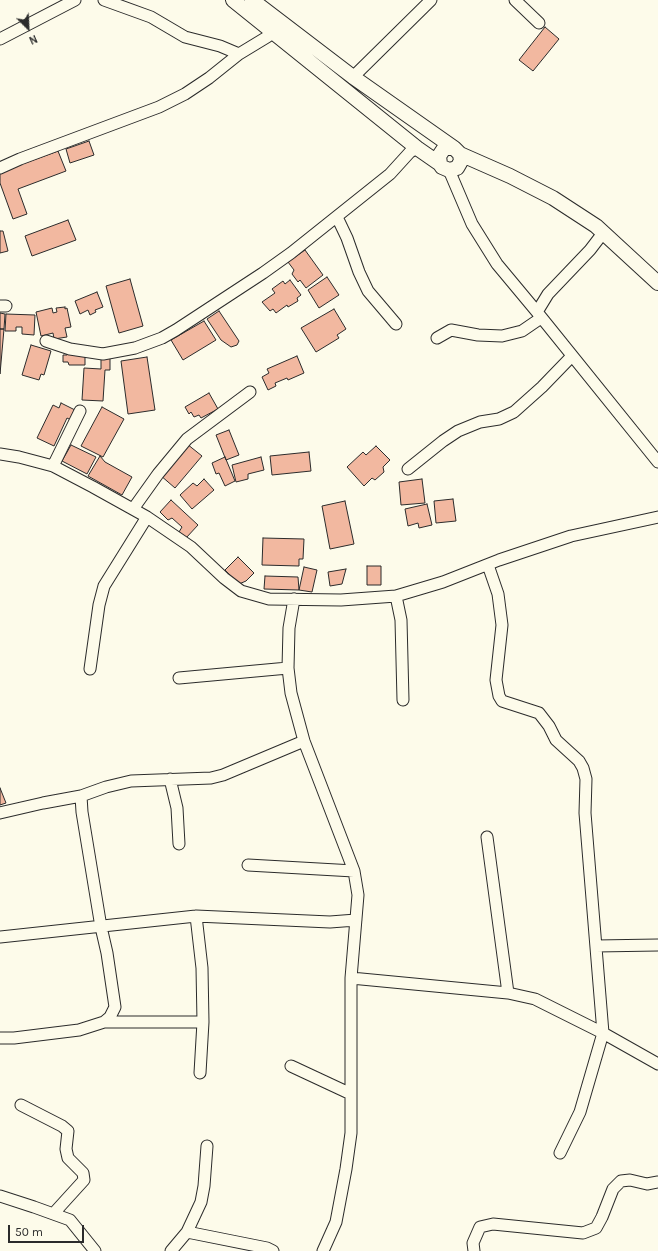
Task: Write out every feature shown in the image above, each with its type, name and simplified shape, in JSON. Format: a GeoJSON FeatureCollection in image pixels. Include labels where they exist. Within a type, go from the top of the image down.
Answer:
{"type":"FeatureCollection","features":[{"type":"Feature","properties":{"kind":"main road"},"geometry":{"type":"LineString","coordinates":[[233,0],[417,148],[445,167],[457,168],[460,165],[461,161],[457,151],[353,77],[252,0]]}},
{"type":"Feature","properties":{"kind":"main road"},"geometry":{"type":"LineString","coordinates":[[445,167],[439,156],[446,148],[457,151],[553,198],[596,226],[658,283]]}},
{"type":"Feature","properties":{"kind":"street"},"geometry":{"type":"LineString","coordinates":[[0,39],[75,0]]}},
{"type":"Feature","properties":{"kind":"street"},"geometry":{"type":"LineString","coordinates":[[104,0],[151,18],[185,37],[220,46],[238,54]]}},
{"type":"Feature","properties":{"kind":"street"},"geometry":{"type":"LineString","coordinates":[[353,77],[431,0]]}},
{"type":"Feature","properties":{"kind":"street"},"geometry":{"type":"LineString","coordinates":[[515,0],[539,23]]}},
{"type":"Feature","properties":{"kind":"street"},"geometry":{"type":"LineString","coordinates":[[0,168],[20,159],[159,107],[185,94],[209,78],[238,54],[274,32]]}},
{"type":"Feature","properties":{"kind":"street"},"geometry":{"type":"LineString","coordinates":[[46,341],[70,349],[103,354],[135,348],[162,338],[263,273],[337,217],[390,174],[410,152],[417,148]]}},
{"type":"Feature","properties":{"kind":"street"},"geometry":{"type":"LineString","coordinates":[[445,167],[472,224],[497,264],[658,462]]}},
{"type":"Feature","properties":{"kind":"street"},"geometry":{"type":"LineString","coordinates":[[337,217],[368,291],[396,324]]}},
{"type":"Feature","properties":{"kind":"street"},"geometry":{"type":"LineString","coordinates":[[438,338],[451,330],[478,335],[502,336],[522,331],[539,315],[548,294],[590,250],[603,233]]}},
{"type":"Feature","properties":{"kind":"street"},"geometry":{"type":"LineString","coordinates":[[408,469],[442,441],[458,431],[480,422],[499,419],[514,412],[542,387],[572,356]]}},
{"type":"Feature","properties":{"kind":"street"},"geometry":{"type":"LineString","coordinates":[[132,510],[158,474],[187,439],[250,392]]}},
{"type":"Feature","properties":{"kind":"street"},"geometry":{"type":"LineString","coordinates":[[53,466],[80,411]]}},
{"type":"Feature","properties":{"kind":"street"},"geometry":{"type":"LineString","coordinates":[[0,454],[53,466],[93,487],[147,517],[191,547],[224,578],[242,591],[269,599],[340,600],[396,596],[443,582],[571,536],[658,517]]}},
{"type":"Feature","properties":{"kind":"street"},"geometry":{"type":"LineString","coordinates":[[90,669],[99,605],[104,586],[147,517]]}},
{"type":"Feature","properties":{"kind":"street"},"geometry":{"type":"LineString","coordinates":[[488,565],[498,594],[502,625],[496,680],[499,696],[502,701],[539,713],[549,726],[556,740],[579,761],[586,779],[586,813],[603,1033],[580,1112],[560,1153]]}},
{"type":"Feature","properties":{"kind":"street"},"geometry":{"type":"LineString","coordinates":[[396,596],[401,620],[403,700]]}},
{"type":"Feature","properties":{"kind":"street"},"geometry":{"type":"LineString","coordinates":[[294,599],[289,628],[288,668],[291,693],[304,741],[354,871],[358,895],[351,978],[351,1133],[336,1222],[323,1251]]}},
{"type":"Feature","properties":{"kind":"street"},"geometry":{"type":"LineString","coordinates":[[179,678],[288,668]]}},
{"type":"Feature","properties":{"kind":"street"},"geometry":{"type":"LineString","coordinates":[[0,814],[43,803],[81,796],[106,787],[131,781],[211,778],[223,775],[304,741]]}},
{"type":"Feature","properties":{"kind":"street"},"geometry":{"type":"LineString","coordinates":[[170,780],[177,808],[179,844]]}},
{"type":"Feature","properties":{"kind":"street"},"geometry":{"type":"LineString","coordinates":[[81,796],[82,812],[115,1007],[110,1017],[104,1022]]}},
{"type":"Feature","properties":{"kind":"street"},"geometry":{"type":"LineString","coordinates":[[487,837],[508,993]]}},
{"type":"Feature","properties":{"kind":"street"},"geometry":{"type":"LineString","coordinates":[[248,865],[354,871]]}},
{"type":"Feature","properties":{"kind":"street"},"geometry":{"type":"LineString","coordinates":[[0,937],[196,916],[330,922],[356,920]]}},
{"type":"Feature","properties":{"kind":"street"},"geometry":{"type":"LineString","coordinates":[[196,916],[202,968],[203,1022],[200,1073]]}},
{"type":"Feature","properties":{"kind":"street"},"geometry":{"type":"LineString","coordinates":[[596,946],[658,945]]}},
{"type":"Feature","properties":{"kind":"street"},"geometry":{"type":"LineString","coordinates":[[351,978],[508,993],[535,999],[603,1033],[658,1064]]}},
{"type":"Feature","properties":{"kind":"street"},"geometry":{"type":"LineString","coordinates":[[0,1038],[14,1038],[79,1030],[104,1022],[203,1022]]}},
{"type":"Feature","properties":{"kind":"street"},"geometry":{"type":"LineString","coordinates":[[291,1066],[351,1094]]}},
{"type":"Feature","properties":{"kind":"street"},"geometry":{"type":"LineString","coordinates":[[21,1105],[62,1126],[68,1131],[66,1149],[68,1158],[83,1173],[84,1180],[54,1213]]}},
{"type":"Feature","properties":{"kind":"street"},"geometry":{"type":"LineString","coordinates":[[171,1251],[187,1232],[201,1202],[204,1186],[207,1146]]}},
{"type":"Feature","properties":{"kind":"street"},"geometry":{"type":"LineString","coordinates":[[474,1251],[473,1243],[480,1227],[493,1224],[583,1233],[596,1228],[613,1189],[621,1181],[630,1180],[647,1184],[658,1182]]}},
{"type":"Feature","properties":{"kind":"street"},"geometry":{"type":"LineString","coordinates":[[0,1196],[54,1213],[70,1220],[95,1251]]}},
{"type":"Feature","properties":{"kind":"street"},"geometry":{"type":"LineString","coordinates":[[187,1232],[267,1248],[273,1251]]}},
{"type":"Feature","properties":{"kind":"building"},"geometry":{"type":"Polygon","coordinates":[[[545,27],[559,39],[533,71],[519,60],[545,27]]]}},
{"type":"Feature","properties":{"kind":"building"},"geometry":{"type":"Polygon","coordinates":[[[89,141],[94,155],[70,163],[66,149],[89,141]]]}},
{"type":"Feature","properties":{"kind":"building"},"geometry":{"type":"Polygon","coordinates":[[[58,151],[66,171],[18,189],[27,214],[13,219],[0,183],[0,172],[58,151]]]}},
{"type":"Feature","properties":{"kind":"building"},"geometry":{"type":"Polygon","coordinates":[[[68,220],[76,240],[32,256],[25,236],[68,220]]]}},
{"type":"Feature","properties":{"kind":"building"},"geometry":{"type":"Polygon","coordinates":[[[0,231],[3,231],[8,251],[0,253],[0,231]]]}},
{"type":"Feature","properties":{"kind":"building"},"geometry":{"type":"Polygon","coordinates":[[[305,250],[323,275],[306,288],[300,280],[298,282],[292,274],[294,270],[288,262],[305,250]]]}},
{"type":"Feature","properties":{"kind":"building"},"geometry":{"type":"Polygon","coordinates":[[[327,277],[339,295],[319,308],[308,290],[327,277]]]}},
{"type":"Feature","properties":{"kind":"building"},"geometry":{"type":"Polygon","coordinates":[[[130,279],[143,326],[119,333],[106,286],[130,279]]]}},
{"type":"Feature","properties":{"kind":"building"},"geometry":{"type":"Polygon","coordinates":[[[290,280],[301,295],[297,298],[298,301],[288,307],[287,305],[276,313],[273,309],[270,311],[262,302],[275,293],[272,289],[283,281],[285,284],[290,280]]]}},
{"type":"Feature","properties":{"kind":"building"},"geometry":{"type":"Polygon","coordinates":[[[97,292],[103,307],[95,310],[96,312],[90,315],[88,310],[80,314],[75,301],[97,292]]]}},
{"type":"Feature","properties":{"kind":"building"},"geometry":{"type":"Polygon","coordinates":[[[65,307],[65,309],[67,308],[71,327],[65,328],[67,337],[54,339],[53,333],[41,336],[36,312],[52,308],[53,313],[57,312],[56,308],[65,307]]]}},
{"type":"Feature","properties":{"kind":"building"},"geometry":{"type":"Polygon","coordinates":[[[334,309],[346,329],[337,335],[339,338],[316,352],[301,328],[334,309]]]}},
{"type":"Feature","properties":{"kind":"building"},"geometry":{"type":"Polygon","coordinates":[[[219,311],[239,341],[237,345],[231,347],[221,340],[207,319],[219,311]]]}},
{"type":"Feature","properties":{"kind":"building"},"geometry":{"type":"Polygon","coordinates":[[[0,313],[5,314],[4,329],[0,329],[0,313]]]}},
{"type":"Feature","properties":{"kind":"building"},"geometry":{"type":"Polygon","coordinates":[[[6,314],[35,315],[34,335],[22,334],[22,327],[16,327],[16,331],[5,331],[6,314]]]}},
{"type":"Feature","properties":{"kind":"building"},"geometry":{"type":"Polygon","coordinates":[[[204,321],[216,340],[183,360],[171,340],[204,321]]]}},
{"type":"Feature","properties":{"kind":"building"},"geometry":{"type":"Polygon","coordinates":[[[0,329],[4,329],[0,374],[0,329]]]}},
{"type":"Feature","properties":{"kind":"building"},"geometry":{"type":"Polygon","coordinates":[[[31,345],[51,351],[44,375],[41,374],[39,380],[22,375],[31,345]]]}},
{"type":"Feature","properties":{"kind":"building"},"geometry":{"type":"Polygon","coordinates":[[[67,352],[85,352],[85,365],[69,365],[68,362],[63,362],[63,355],[67,355],[67,352]]]}},
{"type":"Feature","properties":{"kind":"building"},"geometry":{"type":"Polygon","coordinates":[[[101,356],[110,356],[110,370],[105,370],[103,401],[82,400],[84,368],[101,369],[101,356]]]}},
{"type":"Feature","properties":{"kind":"building"},"geometry":{"type":"Polygon","coordinates":[[[297,356],[304,373],[288,380],[287,378],[275,383],[276,386],[268,390],[262,377],[269,373],[267,369],[297,356]]]}},
{"type":"Feature","properties":{"kind":"building"},"geometry":{"type":"Polygon","coordinates":[[[147,357],[155,410],[128,414],[121,361],[147,357]]]}},
{"type":"Feature","properties":{"kind":"building"},"geometry":{"type":"Polygon","coordinates":[[[209,393],[218,409],[201,418],[199,415],[194,417],[191,412],[189,414],[185,407],[209,393]]]}},
{"type":"Feature","properties":{"kind":"building"},"geometry":{"type":"Polygon","coordinates":[[[61,403],[77,411],[73,421],[67,418],[54,446],[37,438],[53,405],[59,408],[61,403]]]}},
{"type":"Feature","properties":{"kind":"building"},"geometry":{"type":"Polygon","coordinates":[[[102,407],[124,419],[103,457],[81,446],[102,407]]]}},
{"type":"Feature","properties":{"kind":"building"},"geometry":{"type":"Polygon","coordinates":[[[229,430],[239,455],[226,460],[216,435],[229,430]]]}},
{"type":"Feature","properties":{"kind":"building"},"geometry":{"type":"Polygon","coordinates":[[[187,444],[202,456],[175,488],[160,475],[187,444]]]}},
{"type":"Feature","properties":{"kind":"building"},"geometry":{"type":"Polygon","coordinates":[[[71,445],[96,457],[87,474],[62,461],[71,445]]]}},
{"type":"Feature","properties":{"kind":"building"},"geometry":{"type":"Polygon","coordinates":[[[376,446],[390,460],[383,467],[384,472],[375,480],[372,478],[364,486],[347,467],[363,452],[366,455],[376,446]]]}},
{"type":"Feature","properties":{"kind":"building"},"geometry":{"type":"Polygon","coordinates":[[[309,452],[311,471],[272,475],[270,456],[309,452]]]}},
{"type":"Feature","properties":{"kind":"building"},"geometry":{"type":"Polygon","coordinates":[[[100,456],[105,462],[132,477],[122,495],[88,476],[100,456]]]}},
{"type":"Feature","properties":{"kind":"building"},"geometry":{"type":"Polygon","coordinates":[[[225,457],[235,481],[225,486],[219,473],[216,474],[212,463],[225,457]]]}},
{"type":"Feature","properties":{"kind":"building"},"geometry":{"type":"Polygon","coordinates":[[[261,457],[264,470],[248,474],[248,479],[236,482],[232,465],[261,457]]]}},
{"type":"Feature","properties":{"kind":"building"},"geometry":{"type":"Polygon","coordinates":[[[204,479],[214,490],[192,509],[180,495],[193,483],[197,486],[204,479]]]}},
{"type":"Feature","properties":{"kind":"building"},"geometry":{"type":"Polygon","coordinates":[[[422,479],[425,503],[401,505],[399,482],[422,479]]]}},
{"type":"Feature","properties":{"kind":"building"},"geometry":{"type":"Polygon","coordinates":[[[453,499],[456,521],[436,523],[434,501],[453,499]]]}},
{"type":"Feature","properties":{"kind":"building"},"geometry":{"type":"Polygon","coordinates":[[[171,500],[198,525],[186,538],[179,532],[182,527],[172,518],[168,520],[160,512],[171,500]]]}},
{"type":"Feature","properties":{"kind":"building"},"geometry":{"type":"Polygon","coordinates":[[[345,501],[354,544],[330,549],[322,506],[345,501]]]}},
{"type":"Feature","properties":{"kind":"building"},"geometry":{"type":"Polygon","coordinates":[[[427,504],[432,525],[419,528],[418,523],[408,526],[405,509],[427,504]]]}},
{"type":"Feature","properties":{"kind":"building"},"geometry":{"type":"Polygon","coordinates":[[[263,538],[304,539],[303,559],[299,559],[299,566],[262,565],[263,538]]]}},
{"type":"Feature","properties":{"kind":"building"},"geometry":{"type":"Polygon","coordinates":[[[238,557],[254,573],[246,581],[239,584],[225,570],[238,557]]]}},
{"type":"Feature","properties":{"kind":"building"},"geometry":{"type":"Polygon","coordinates":[[[367,566],[381,566],[381,585],[367,585],[367,566]]]}},
{"type":"Feature","properties":{"kind":"building"},"geometry":{"type":"Polygon","coordinates":[[[304,567],[317,570],[312,592],[299,590],[304,567]]]}},
{"type":"Feature","properties":{"kind":"building"},"geometry":{"type":"Polygon","coordinates":[[[346,569],[342,584],[330,586],[328,572],[346,569]]]}},
{"type":"Feature","properties":{"kind":"building"},"geometry":{"type":"Polygon","coordinates":[[[265,576],[298,577],[299,590],[264,589],[265,576]]]}},
{"type":"Feature","properties":{"kind":"building"},"geometry":{"type":"Polygon","coordinates":[[[0,788],[6,803],[0,805],[0,788]]]}}]}
